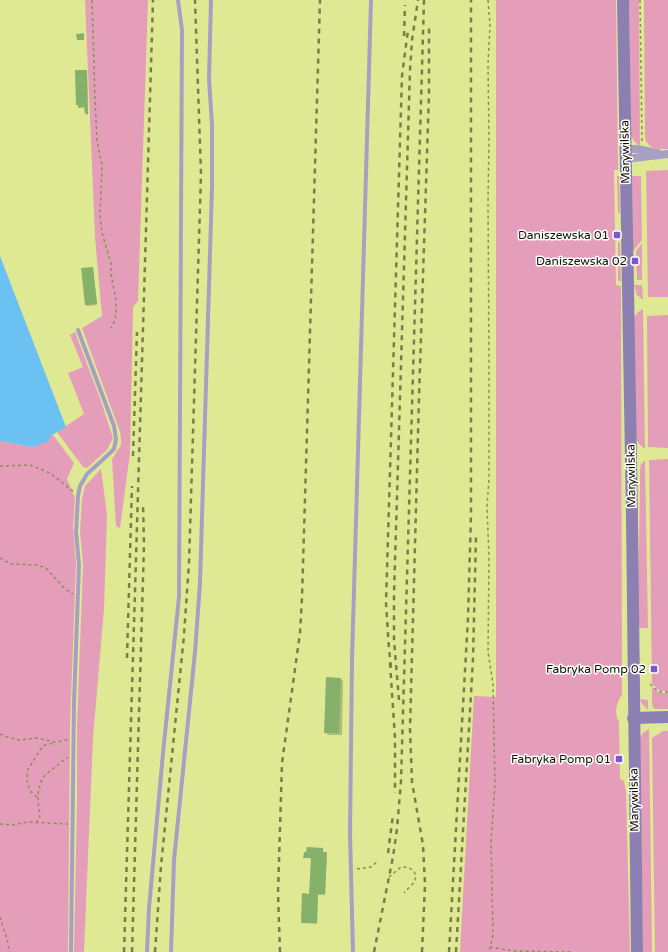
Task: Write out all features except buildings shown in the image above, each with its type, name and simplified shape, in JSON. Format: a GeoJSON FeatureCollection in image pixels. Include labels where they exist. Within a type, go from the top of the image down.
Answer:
{"type":"FeatureCollection","features":[{"type":"Feature","properties":{"kind":"main road","name":"Marywilska"},"geometry":{"type":"LineString","coordinates":[[623,0],[632,510],[633,718],[637,952]]}},
{"type":"Feature","properties":{"kind":"main road"},"geometry":{"type":"LineString","coordinates":[[633,718],[668,717]]}},
{"type":"Feature","properties":{"kind":"street"},"geometry":{"type":"LineString","coordinates":[[625,154],[637,149],[665,154]]}},
{"type":"Feature","properties":{"kind":"lane"},"geometry":{"type":"LineString","coordinates":[[148,952],[149,908],[179,597],[182,30],[178,0]]}},
{"type":"Feature","properties":{"kind":"lane"},"geometry":{"type":"LineString","coordinates":[[171,952],[174,860],[192,690],[200,583],[212,187],[212,125],[209,79],[211,0]]}},
{"type":"Feature","properties":{"kind":"lane"},"geometry":{"type":"LineString","coordinates":[[353,952],[350,834],[352,660],[371,0]]}},
{"type":"Feature","properties":{"kind":"lane"},"geometry":{"type":"LineString","coordinates":[[71,952],[73,739],[79,565],[76,532],[78,496],[80,486],[87,474],[110,453],[116,439],[111,419],[78,330]]}},
{"type":"Feature","properties":{"kind":"path"},"geometry":{"type":"LineString","coordinates":[[92,0],[97,141],[102,165],[100,216],[102,233],[111,263],[111,274],[116,300],[116,316],[111,328]]}},
{"type":"Feature","properties":{"kind":"path"},"geometry":{"type":"LineString","coordinates":[[488,0],[490,25],[488,64],[488,652],[493,684],[495,784],[491,842],[493,935],[489,952]]}},
{"type":"Feature","properties":{"kind":"path"},"geometry":{"type":"LineString","coordinates":[[640,0],[642,147]]}},
{"type":"Feature","properties":{"kind":"path"},"geometry":{"type":"LineString","coordinates":[[0,466],[30,465],[50,473],[78,496]]}},
{"type":"Feature","properties":{"kind":"path"},"geometry":{"type":"LineString","coordinates":[[0,558],[11,564],[37,564],[46,568],[65,589],[78,599]]}},
{"type":"Feature","properties":{"kind":"path"},"geometry":{"type":"LineString","coordinates":[[650,684],[659,692],[668,692]]}},
{"type":"Feature","properties":{"kind":"path"},"geometry":{"type":"LineString","coordinates":[[0,734],[19,740],[37,738],[55,742]]}},
{"type":"Feature","properties":{"kind":"path"},"geometry":{"type":"LineString","coordinates":[[38,797],[30,791],[27,780],[27,771],[40,750],[45,745],[73,739]]}},
{"type":"Feature","properties":{"kind":"path"},"geometry":{"type":"LineString","coordinates":[[36,823],[40,816],[38,797],[41,781],[45,775],[64,760],[73,750]]}},
{"type":"Feature","properties":{"kind":"path"},"geometry":{"type":"LineString","coordinates":[[0,824],[12,825],[36,823],[73,825]]}},
{"type":"Feature","properties":{"kind":"path"},"geometry":{"type":"LineString","coordinates":[[351,869],[368,868],[374,865],[378,860]]}},
{"type":"Feature","properties":{"kind":"path"},"geometry":{"type":"LineString","coordinates":[[389,877],[401,867],[406,866],[412,870],[415,874],[415,881],[404,893]]}},
{"type":"Feature","properties":{"kind":"path"},"geometry":{"type":"LineString","coordinates":[[0,917],[8,943],[9,952]]}},
{"type":"Feature","properties":{"kind":"path"},"geometry":{"type":"LineString","coordinates":[[490,947],[513,951],[572,952]]}},
{"type":"Feature","properties":{"kind":"shaded area"},"geometry":{"type":"Polygon","coordinates":[[[85,0],[148,0],[138,301],[133,307],[130,453],[120,528],[116,526],[112,459],[121,445],[120,432],[82,328],[102,316],[95,237],[85,0]]]}},
{"type":"Feature","properties":{"kind":"shaded area"},"geometry":{"type":"Polygon","coordinates":[[[496,0],[616,0],[618,170],[614,170],[616,285],[621,286],[622,694],[617,705],[616,712],[619,722],[620,779],[624,781],[626,793],[630,952],[460,952],[474,696],[496,697],[496,0]]]}},
{"type":"Feature","properties":{"kind":"shaded area"},"geometry":{"type":"Polygon","coordinates":[[[629,0],[639,0],[640,146],[631,136],[629,0]]]}},
{"type":"Feature","properties":{"kind":"shaded area"},"geometry":{"type":"Polygon","coordinates":[[[644,0],[668,0],[668,149],[657,149],[652,147],[645,139],[644,0]]]}},
{"type":"Feature","properties":{"kind":"shaded area"},"geometry":{"type":"Polygon","coordinates":[[[668,170],[668,297],[648,297],[646,171],[668,170]]]}},
{"type":"Feature","properties":{"kind":"shaded area"},"geometry":{"type":"Polygon","coordinates":[[[617,176],[619,176],[620,213],[618,213],[617,176]]]}},
{"type":"Feature","properties":{"kind":"shaded area"},"geometry":{"type":"Polygon","coordinates":[[[632,176],[641,176],[642,240],[633,251],[632,176]]]}},
{"type":"Feature","properties":{"kind":"shaded area"},"geometry":{"type":"Polygon","coordinates":[[[618,242],[620,242],[621,281],[618,281],[618,242]]]}},
{"type":"Feature","properties":{"kind":"shaded area"},"geometry":{"type":"Polygon","coordinates":[[[642,243],[642,280],[637,280],[636,251],[642,243]]]}},
{"type":"Feature","properties":{"kind":"shaded area"},"geometry":{"type":"Polygon","coordinates":[[[634,285],[642,285],[643,300],[637,295],[634,285]]]}},
{"type":"Feature","properties":{"kind":"shaded area"},"geometry":{"type":"Polygon","coordinates":[[[643,309],[645,449],[639,444],[635,437],[634,318],[638,312],[643,309]]]}},
{"type":"Feature","properties":{"kind":"shaded area"},"geometry":{"type":"Polygon","coordinates":[[[668,315],[668,448],[648,447],[647,316],[668,315]]]}},
{"type":"Feature","properties":{"kind":"shaded area"},"geometry":{"type":"Polygon","coordinates":[[[75,332],[113,438],[107,450],[87,468],[83,467],[57,432],[84,414],[68,373],[83,367],[70,335],[75,332]]]}},
{"type":"Feature","properties":{"kind":"shaded area"},"geometry":{"type":"Polygon","coordinates":[[[53,435],[74,463],[67,479],[75,498],[73,527],[76,564],[70,724],[68,952],[0,952],[0,441],[32,447],[53,435]]]}},
{"type":"Feature","properties":{"kind":"shaded area"},"geometry":{"type":"Polygon","coordinates":[[[668,459],[668,691],[660,691],[652,684],[649,460],[668,459]]]}},
{"type":"Feature","properties":{"kind":"shaded area"},"geometry":{"type":"Polygon","coordinates":[[[645,460],[648,628],[640,628],[638,621],[640,470],[641,464],[645,460]]]}},
{"type":"Feature","properties":{"kind":"shaded area"},"geometry":{"type":"Polygon","coordinates":[[[101,469],[107,515],[104,609],[93,738],[84,952],[74,952],[77,726],[83,565],[80,531],[82,499],[85,486],[101,469]]]}},
{"type":"Feature","properties":{"kind":"shaded area"},"geometry":{"type":"Polygon","coordinates":[[[652,687],[659,693],[668,693],[668,709],[654,709],[652,704],[652,687]]]}},
{"type":"Feature","properties":{"kind":"shaded area"},"geometry":{"type":"Polygon","coordinates":[[[640,699],[648,700],[648,710],[642,704],[640,699]]]}},
{"type":"Feature","properties":{"kind":"shaded area"},"geometry":{"type":"Polygon","coordinates":[[[649,729],[652,952],[643,952],[640,738],[643,733],[649,729]]]}},
{"type":"Feature","properties":{"kind":"shaded area"},"geometry":{"type":"Polygon","coordinates":[[[663,731],[668,731],[668,952],[655,952],[652,738],[663,731]]]}},
{"type":"Feature","properties":{"kind":"water"},"geometry":{"type":"Polygon","coordinates":[[[0,256],[66,427],[52,435],[47,442],[32,447],[0,441],[0,256]]]}},
{"type":"Feature","properties":{"kind":"railway"},"geometry":{"type":"LineString","coordinates":[[124,952],[153,0]]}},
{"type":"Feature","properties":{"kind":"railway"},"geometry":{"type":"LineString","coordinates":[[155,952],[161,866],[184,635],[189,563],[201,174],[195,0]]}},
{"type":"Feature","properties":{"kind":"railway"},"geometry":{"type":"LineString","coordinates":[[280,952],[278,893],[282,763],[300,633],[302,598],[320,0]]}},
{"type":"Feature","properties":{"kind":"railway"},"geometry":{"type":"LineString","coordinates":[[399,700],[394,640],[394,594],[410,70],[412,40],[418,0]]}},
{"type":"Feature","properties":{"kind":"railway"},"geometry":{"type":"LineString","coordinates":[[374,952],[393,857],[401,781],[424,0]]}},
{"type":"Feature","properties":{"kind":"railway"},"geometry":{"type":"LineString","coordinates":[[449,952],[468,618],[471,515],[471,0]]}},
{"type":"Feature","properties":{"kind":"railway"},"geometry":{"type":"LineString","coordinates":[[404,36],[405,5]]}},
{"type":"Feature","properties":{"kind":"railway"},"geometry":{"type":"LineString","coordinates":[[422,952],[425,884],[423,845],[412,782],[410,729],[429,94],[429,24]]}},
{"type":"Feature","properties":{"kind":"railway"},"geometry":{"type":"LineString","coordinates":[[391,667],[386,603],[402,76],[408,30]]}},
{"type":"Feature","properties":{"kind":"railway"},"geometry":{"type":"LineString","coordinates":[[133,456],[137,332]]}},
{"type":"Feature","properties":{"kind":"railway"},"geometry":{"type":"LineString","coordinates":[[127,658],[132,486]]}},
{"type":"Feature","properties":{"kind":"railway"},"geometry":{"type":"LineString","coordinates":[[132,952],[144,544],[143,504]]}},
{"type":"Feature","properties":{"kind":"railway"},"geometry":{"type":"LineString","coordinates":[[456,952],[473,659],[476,535]]}},
{"type":"Feature","properties":{"kind":"railway"},"geometry":{"type":"LineString","coordinates":[[390,663],[395,738],[395,793]]}},
{"type":"Feature","properties":{"kind":"railway"},"geometry":{"type":"LineString","coordinates":[[388,853],[393,815]]}},
{"type":"Feature","properties":{"kind":"place","name":"Daniszewska 01"},"geometry":{"type":"Point","coordinates":[617,235]}},
{"type":"Feature","properties":{"kind":"place","name":"Daniszewska 02"},"geometry":{"type":"Point","coordinates":[635,261]}},
{"type":"Feature","properties":{"kind":"place","name":"Fabryka Pomp 02"},"geometry":{"type":"Point","coordinates":[654,669]}},
{"type":"Feature","properties":{"kind":"place","name":"Fabryka Pomp 01"},"geometry":{"type":"Point","coordinates":[619,759]}}]}
